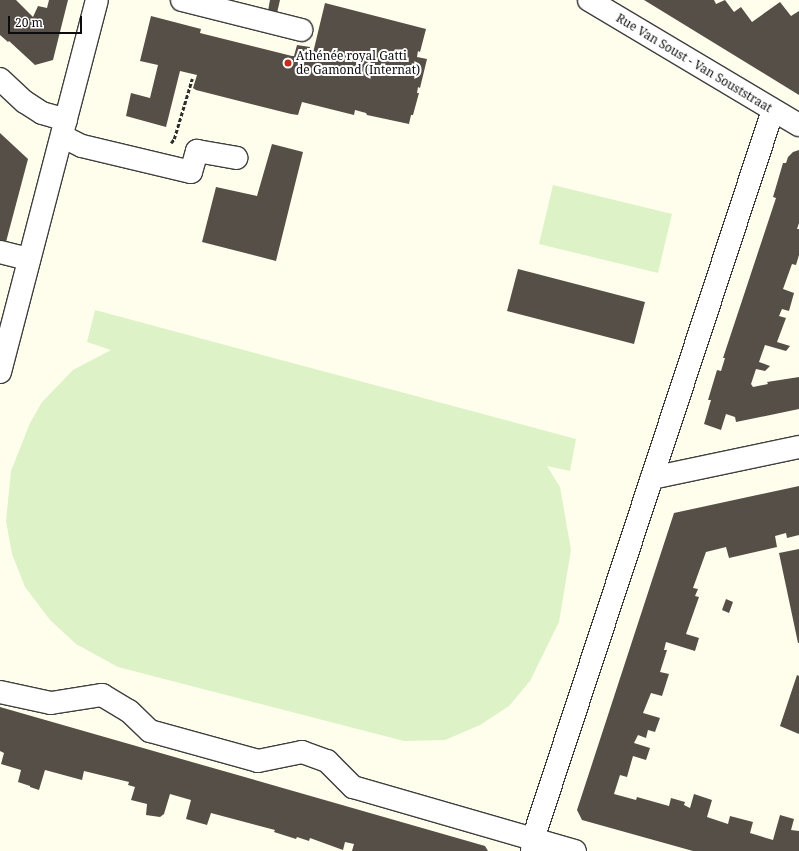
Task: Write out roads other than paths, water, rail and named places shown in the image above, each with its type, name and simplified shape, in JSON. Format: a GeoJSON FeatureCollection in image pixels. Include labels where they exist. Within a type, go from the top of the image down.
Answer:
{"type":"FeatureCollection","features":[{"type":"Feature","properties":{"kind":"street"},"geometry":{"type":"LineString","coordinates":[[0,372],[97,0]]}},
{"type":"Feature","properties":{"kind":"street"},"geometry":{"type":"LineString","coordinates":[[182,0],[301,30]]}},
{"type":"Feature","properties":{"kind":"street","name":"Rue Van Soust - Van Souststraat"},"geometry":{"type":"LineString","coordinates":[[589,0],[799,125]]}},
{"type":"Feature","properties":{"kind":"street"},"geometry":{"type":"LineString","coordinates":[[0,78],[25,102],[64,128],[82,146],[191,172],[197,151],[236,158]]}},
{"type":"Feature","properties":{"kind":"street"},"geometry":{"type":"LineString","coordinates":[[532,845],[773,110]]}},
{"type":"Feature","properties":{"kind":"street"},"geometry":{"type":"LineString","coordinates":[[0,252],[29,259]]}},
{"type":"Feature","properties":{"kind":"street"},"geometry":{"type":"LineString","coordinates":[[652,478],[799,447]]}},
{"type":"Feature","properties":{"kind":"street"},"geometry":{"type":"LineString","coordinates":[[0,692],[51,703],[102,695],[129,711],[150,731],[258,761],[302,752],[327,760],[353,787],[532,845],[575,851]]}},
{"type":"Feature","properties":{"kind":"place","name":"Athénée royal Gatti de Gamond (Internat)"},"geometry":{"type":"Point","coordinates":[288,63]}}]}
